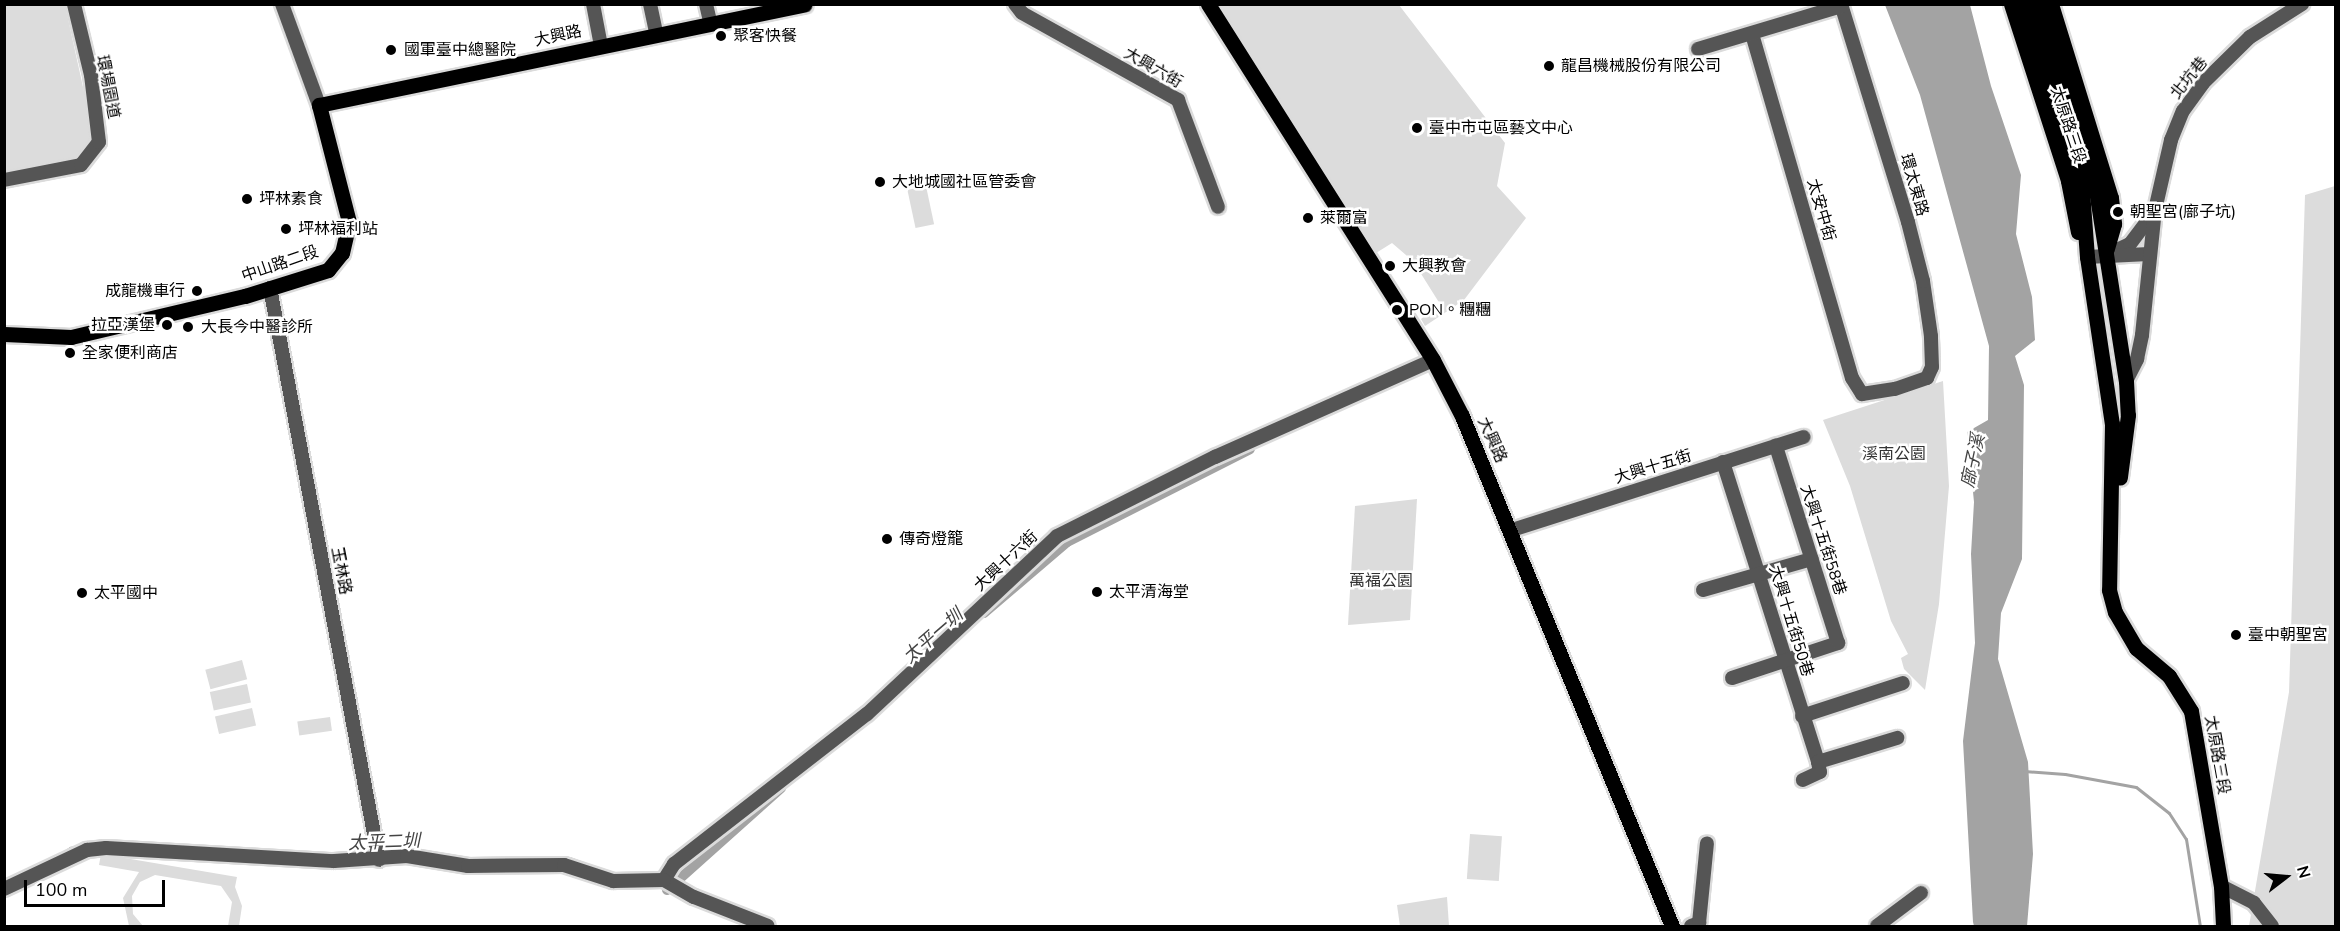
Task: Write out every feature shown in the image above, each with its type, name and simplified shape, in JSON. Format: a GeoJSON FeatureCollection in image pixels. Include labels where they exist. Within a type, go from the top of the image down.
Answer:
{"type":"FeatureCollection","features":[{"type":"Feature","properties":{"kind":"main road","name":"大興路"},"geometry":{"type":"LineString","coordinates":[[319,105],[600,46],[762,9],[805,4]]}},
{"type":"Feature","properties":{"kind":"main road","name":"大興路"},"geometry":{"type":"LineString","coordinates":[[1208,4],[1433,360],[1512,530],[1588,727],[1672,927]]}},
{"type":"Feature","properties":{"kind":"main road","name":"太原路三段"},"geometry":{"type":"LineString","coordinates":[[2011,4],[2067,181],[2087,257]]}},
{"type":"Feature","properties":{"kind":"main road","name":"太原路三段"},"geometry":{"type":"LineString","coordinates":[[2025,4],[2081,177],[2087,257],[2112,424],[2107,574],[2115,612],[2136,648],[2169,676],[2191,711],[2221,886],[2223,927]]}},
{"type":"Feature","properties":{"kind":"main road","name":"太原路三段"},"geometry":{"type":"LineString","coordinates":[[2038,4],[2092,174],[2126,381],[2128,415],[2109,545]]}},
{"type":"Feature","properties":{"kind":"main road","name":"太原路三段"},"geometry":{"type":"LineString","coordinates":[[2051,4],[2111,198],[2114,224],[2106,255]]}},
{"type":"Feature","properties":{"kind":"main road","name":"中山路二段"},"geometry":{"type":"LineString","coordinates":[[4,334],[71,337],[270,288],[328,270],[342,253],[349,235],[319,105]]}},
{"type":"Feature","properties":{"kind":"street","name":"環場園道"},"geometry":{"type":"LineString","coordinates":[[4,180],[81,165],[99,142],[90,75],[74,4]]}},
{"type":"Feature","properties":{"kind":"street","name":"中山路二段"},"geometry":{"type":"LineString","coordinates":[[282,4],[319,105]]}},
{"type":"Feature","properties":{"kind":"street"},"geometry":{"type":"LineString","coordinates":[[593,4],[600,46]]}},
{"type":"Feature","properties":{"kind":"street"},"geometry":{"type":"LineString","coordinates":[[650,4],[656,33]]}},
{"type":"Feature","properties":{"kind":"street"},"geometry":{"type":"LineString","coordinates":[[706,4],[710,22]]}},
{"type":"Feature","properties":{"kind":"street","name":"大興六街"},"geometry":{"type":"LineString","coordinates":[[1015,4],[1022,13],[1178,100],[1218,207]]}},
{"type":"Feature","properties":{"kind":"street","name":"北坑巷"},"geometry":{"type":"LineString","coordinates":[[2155,210],[2171,140],[2183,111],[2203,83],[2250,37],[2302,4]]}},
{"type":"Feature","properties":{"kind":"street"},"geometry":{"type":"LineString","coordinates":[[1698,49],[1841,5]]}},
{"type":"Feature","properties":{"kind":"street","name":"環太東路"},"geometry":{"type":"LineString","coordinates":[[1841,5],[1923,281],[1932,356],[1927,378],[1862,394]]}},
{"type":"Feature","properties":{"kind":"street","name":"太安中街"},"geometry":{"type":"LineString","coordinates":[[1752,34],[1852,378],[1862,394]]}},
{"type":"Feature","properties":{"kind":"street"},"geometry":{"type":"LineString","coordinates":[[2106,255],[2138,237],[2155,210]]}},
{"type":"Feature","properties":{"kind":"street"},"geometry":{"type":"LineString","coordinates":[[2126,381],[2137,358],[2142,335],[2155,210]]}},
{"type":"Feature","properties":{"kind":"street"},"geometry":{"type":"LineString","coordinates":[[2087,257],[2106,255],[2123,258],[2149,254]]}},
{"type":"Feature","properties":{"kind":"street","name":"玉林路"},"geometry":{"type":"LineString","coordinates":[[270,288],[380,860]]}},
{"type":"Feature","properties":{"kind":"street","name":"大興十六街"},"geometry":{"type":"LineString","coordinates":[[664,880],[674,864],[867,714],[1057,536],[1215,457],[1433,360]]}},
{"type":"Feature","properties":{"kind":"street","name":"大興十五街"},"geometry":{"type":"LineString","coordinates":[[1512,530],[1804,437]]}},
{"type":"Feature","properties":{"kind":"street","name":"大興十五街58巷"},"geometry":{"type":"LineString","coordinates":[[1776,446],[1838,643],[1785,660]]}},
{"type":"Feature","properties":{"kind":"street","name":"大興十五街50巷"},"geometry":{"type":"LineString","coordinates":[[1723,462],[1818,762]]}},
{"type":"Feature","properties":{"kind":"street"},"geometry":{"type":"LineString","coordinates":[[1703,590],[1812,559]]}},
{"type":"Feature","properties":{"kind":"street"},"geometry":{"type":"LineString","coordinates":[[1732,678],[1785,660]]}},
{"type":"Feature","properties":{"kind":"street"},"geometry":{"type":"LineString","coordinates":[[1802,716],[1903,683]]}},
{"type":"Feature","properties":{"kind":"street"},"geometry":{"type":"LineString","coordinates":[[1803,780],[1820,772],[1818,762],[1897,738]]}},
{"type":"Feature","properties":{"kind":"street"},"geometry":{"type":"LineString","coordinates":[[1691,927],[1700,923],[1707,843]]}},
{"type":"Feature","properties":{"kind":"street"},"geometry":{"type":"LineString","coordinates":[[4,889],[87,850],[106,848],[380,860],[407,855],[477,867],[564,865],[613,881],[664,880],[694,897],[768,927]]}},
{"type":"Feature","properties":{"kind":"street"},"geometry":{"type":"LineString","coordinates":[[2221,886],[2254,903],[2272,927]]}},
{"type":"Feature","properties":{"kind":"street"},"geometry":{"type":"LineString","coordinates":[[1877,927],[1921,893]]}},
{"type":"Feature","properties":{"kind":"green space"},"geometry":{"type":"Polygon","coordinates":[[[5,5],[65,5],[94,137],[78,160],[5,174],[5,5]]]}},
{"type":"Feature","properties":{"kind":"green space"},"geometry":{"type":"Polygon","coordinates":[[[1219,5],[1399,5],[1505,143],[1497,186],[1526,218],[1464,300],[1425,326],[1421,319],[1440,304],[1413,261],[1392,243],[1376,253],[1219,5]]]}},
{"type":"Feature","properties":{"kind":"green space"},"geometry":{"type":"Polygon","coordinates":[[[926,186],[934,224],[916,228],[907,190],[926,186]]]}},
{"type":"Feature","properties":{"kind":"green space"},"geometry":{"type":"Polygon","coordinates":[[[2335,186],[2335,926],[2249,926],[2289,692],[2305,195],[2335,186]]]}},
{"type":"Feature","properties":{"kind":"green space","name":"溪南公園"},"geometry":{"type":"Polygon","coordinates":[[[1943,381],[1949,486],[1939,604],[1925,690],[1904,669],[1901,658],[1908,654],[1891,621],[1850,486],[1823,420],[1943,381]]]}},
{"type":"Feature","properties":{"kind":"green space","name":"萬福公園"},"geometry":{"type":"Polygon","coordinates":[[[1417,499],[1410,620],[1348,625],[1355,506],[1417,499]]]}},
{"type":"Feature","properties":{"kind":"green space"},"geometry":{"type":"Polygon","coordinates":[[[242,660],[247,679],[210,689],[205,670],[242,660]]]}},
{"type":"Feature","properties":{"kind":"green space"},"geometry":{"type":"Polygon","coordinates":[[[247,684],[251,703],[214,710],[210,692],[247,684]]]}},
{"type":"Feature","properties":{"kind":"green space"},"geometry":{"type":"Polygon","coordinates":[[[252,708],[256,726],[219,734],[215,717],[252,708]]]}},
{"type":"Feature","properties":{"kind":"green space"},"geometry":{"type":"Polygon","coordinates":[[[330,717],[332,731],[299,735],[297,722],[330,717]]]}},
{"type":"Feature","properties":{"kind":"green space"},"geometry":{"type":"Polygon","coordinates":[[[1470,834],[1502,836],[1499,881],[1467,879],[1470,834]]]}},
{"type":"Feature","properties":{"kind":"green space"},"geometry":{"type":"Polygon","coordinates":[[[101,854],[237,877],[235,887],[242,906],[239,926],[228,926],[232,902],[221,886],[155,875],[140,882],[132,896],[133,914],[143,926],[129,926],[123,898],[139,872],[99,865],[101,854]]]}},
{"type":"Feature","properties":{"kind":"green space"},"geometry":{"type":"Polygon","coordinates":[[[1447,897],[1449,926],[1400,926],[1397,905],[1447,897]]]}},
{"type":"Feature","properties":{"kind":"water","name":"廍子溪"},"geometry":{"type":"Polygon","coordinates":[[[1885,5],[1970,5],[1991,86],[2021,175],[2016,234],[2032,297],[2035,340],[2015,356],[2024,385],[2022,559],[2001,613],[1998,659],[2028,762],[2033,854],[2027,926],[1974,926],[1973,922],[1963,741],[1975,643],[1971,554],[1974,502],[1967,432],[1988,420],[1989,346],[1920,95],[1885,5]]]}},
{"type":"Feature","properties":{"kind":"waterway","name":"太平一圳"},"geometry":{"type":"LineString","coordinates":[[984,613],[1067,542],[1250,449]]}},
{"type":"Feature","properties":{"kind":"waterway"},"geometry":{"type":"LineString","coordinates":[[2024,771],[2065,774],[2136,787],[2169,813],[2186,839],[2200,926]]}},
{"type":"Feature","properties":{"kind":"waterway","name":"太平一圳"},"geometry":{"type":"LineString","coordinates":[[667,890],[781,788]]}},
{"type":"Feature","properties":{"kind":"waterway","name":"太平二圳"},"geometry":{"type":"LineString","coordinates":[[50,861],[70,848],[102,840],[248,849]]}},
{"type":"Feature","properties":{"kind":"waterway","name":"太平二圳"},"geometry":{"type":"LineString","coordinates":[[556,858],[569,858],[596,868]]}},
{"type":"Feature","properties":{"kind":"waterway","name":"太平二圳"},"geometry":{"type":"LineString","coordinates":[[610,874],[642,875]]}},
{"type":"Feature","properties":{"kind":"waterway","name":"太平二圳"},"geometry":{"type":"LineString","coordinates":[[660,886],[673,892]]}},
{"type":"Feature","properties":{"kind":"place","name":"聚客快餐"},"geometry":{"type":"Point","coordinates":[721,36]}},
{"type":"Feature","properties":{"kind":"place","name":"國軍臺中總醫院"},"geometry":{"type":"Point","coordinates":[391,50]}},
{"type":"Feature","properties":{"kind":"place","name":"龍昌機械股份有限公司"},"geometry":{"type":"Point","coordinates":[1549,66]}},
{"type":"Feature","properties":{"kind":"place","name":"臺中市屯區藝文中心"},"geometry":{"type":"Point","coordinates":[1417,128]}},
{"type":"Feature","properties":{"kind":"place","name":"大地城國社區管委會"},"geometry":{"type":"Point","coordinates":[880,182]}},
{"type":"Feature","properties":{"kind":"place","name":"坪林素食"},"geometry":{"type":"Point","coordinates":[247,199]}},
{"type":"Feature","properties":{"kind":"place","name":"朝聖宮(廍子坑)"},"geometry":{"type":"Point","coordinates":[2118,212]}},
{"type":"Feature","properties":{"kind":"place","name":"萊爾富"},"geometry":{"type":"Point","coordinates":[1308,218]}},
{"type":"Feature","properties":{"kind":"place","name":"坪林福利站"},"geometry":{"type":"Point","coordinates":[286,229]}},
{"type":"Feature","properties":{"kind":"place","name":"大興教會"},"geometry":{"type":"Point","coordinates":[1390,266]}},
{"type":"Feature","properties":{"kind":"place","name":"成龍機車行"},"geometry":{"type":"Point","coordinates":[197,291]}},
{"type":"Feature","properties":{"kind":"place","name":"PON。糰糰"},"geometry":{"type":"Point","coordinates":[1397,310]}},
{"type":"Feature","properties":{"kind":"place","name":"拉亞漢堡"},"geometry":{"type":"Point","coordinates":[167,325]}},
{"type":"Feature","properties":{"kind":"place","name":"大長今中醫診所"},"geometry":{"type":"Point","coordinates":[188,327]}},
{"type":"Feature","properties":{"kind":"place","name":"全家便利商店"},"geometry":{"type":"Point","coordinates":[70,353]}},
{"type":"Feature","properties":{"kind":"place","name":"傳奇燈籠"},"geometry":{"type":"Point","coordinates":[887,539]}},
{"type":"Feature","properties":{"kind":"place","name":"太平清海堂"},"geometry":{"type":"Point","coordinates":[1097,592]}},
{"type":"Feature","properties":{"kind":"place","name":"太平國中"},"geometry":{"type":"Point","coordinates":[82,593]}},
{"type":"Feature","properties":{"kind":"place","name":"臺中朝聖宮"},"geometry":{"type":"Point","coordinates":[2236,635]}}]}
